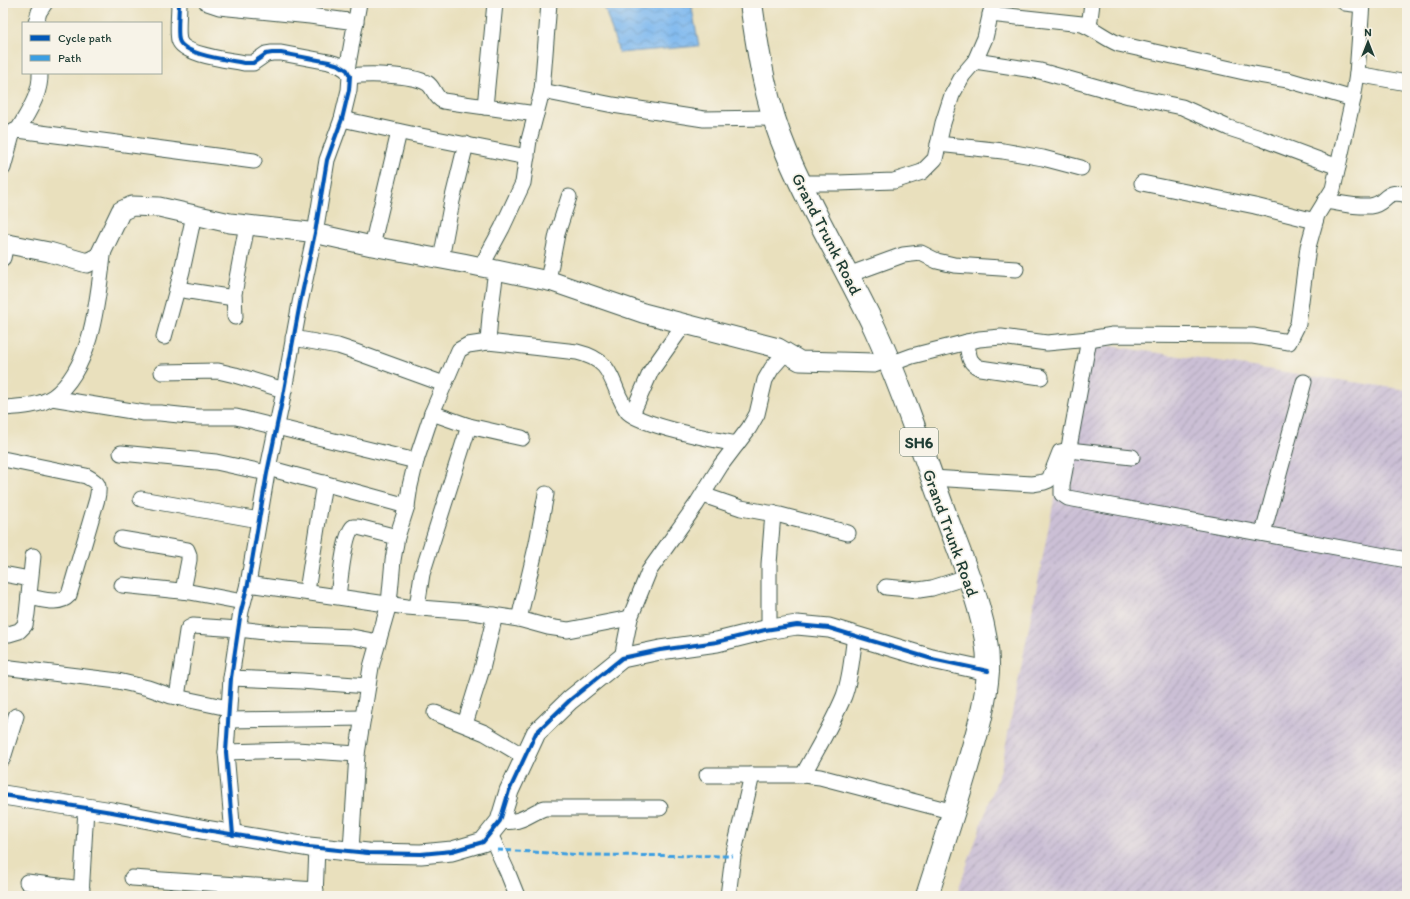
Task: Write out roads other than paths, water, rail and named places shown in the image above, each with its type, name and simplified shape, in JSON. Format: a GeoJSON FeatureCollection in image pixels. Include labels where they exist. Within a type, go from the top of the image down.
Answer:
{"type":"FeatureCollection","features":[{"type":"Feature","properties":{"kind":"main road","name":"Grand Trunk Road"},"geometry":{"type":"LineString","coordinates":[[751,3],[762,68],[774,118],[785,150],[800,183],[848,275],[889,361],[903,396],[967,576],[983,626],[987,648],[988,671],[983,711],[954,812],[927,896]]}},
{"type":"Feature","properties":{"kind":"street"},"geometry":{"type":"LineString","coordinates":[[36,22],[39,12],[45,3]]}},
{"type":"Feature","properties":{"kind":"street"},"geometry":{"type":"LineString","coordinates":[[207,3],[219,7],[356,22]]}},
{"type":"Feature","properties":{"kind":"street"},"geometry":{"type":"LineString","coordinates":[[233,834],[226,752],[231,678],[267,470],[277,427],[293,338],[315,233],[327,160],[342,119],[349,90],[348,73],[359,3]]}},
{"type":"Feature","properties":{"kind":"street"},"geometry":{"type":"LineString","coordinates":[[486,108],[495,3]]}},
{"type":"Feature","properties":{"kind":"street"},"geometry":{"type":"LineString","coordinates":[[488,342],[490,316],[488,268],[502,228],[523,183],[529,140],[542,91],[549,3]]}},
{"type":"Feature","properties":{"kind":"street"},"geometry":{"type":"LineString","coordinates":[[1089,27],[1092,3]]}},
{"type":"Feature","properties":{"kind":"street"},"geometry":{"type":"LineString","coordinates":[[4,249],[49,252],[87,263],[99,257],[121,211],[132,206],[159,208],[230,222],[315,233],[372,246],[548,280],[643,313],[778,348],[800,361],[827,363],[874,364],[980,339],[1001,337],[1047,343],[1113,335],[1253,336],[1289,342],[1298,324],[1308,247],[1317,215],[1333,189],[1353,99],[1357,74],[1362,4],[1344,3]]}},
{"type":"Feature","properties":{"kind":"street"},"geometry":{"type":"LineString","coordinates":[[175,4],[179,40],[182,47],[192,52],[244,63],[253,63],[266,54],[272,53],[330,62],[339,65],[348,73],[418,80],[428,83],[432,87],[438,99],[443,101],[536,114]]}},
{"type":"Feature","properties":{"kind":"street"},"geometry":{"type":"LineString","coordinates":[[800,183],[894,181],[922,172],[934,159],[952,95],[963,75],[975,61],[985,38],[992,8],[1082,24],[1109,40],[1119,44],[1253,74],[1288,80],[1353,99]]}},
{"type":"Feature","properties":{"kind":"street"},"geometry":{"type":"LineString","coordinates":[[975,61],[1040,71],[1129,96],[1182,107],[1230,128],[1338,166]]}},
{"type":"Feature","properties":{"kind":"street"},"geometry":{"type":"LineString","coordinates":[[3,168],[12,135],[14,131],[18,130],[38,92],[40,74]]}},
{"type":"Feature","properties":{"kind":"street"},"geometry":{"type":"LineString","coordinates":[[1357,74],[1407,83]]}},
{"type":"Feature","properties":{"kind":"street"},"geometry":{"type":"LineString","coordinates":[[542,91],[613,105],[704,119],[774,118]]}},
{"type":"Feature","properties":{"kind":"street"},"geometry":{"type":"LineString","coordinates":[[342,119],[399,132],[526,157]]}},
{"type":"Feature","properties":{"kind":"street"},"geometry":{"type":"LineString","coordinates":[[18,130],[254,162]]}},
{"type":"Feature","properties":{"kind":"street"},"geometry":{"type":"LineString","coordinates":[[372,246],[399,132]]}},
{"type":"Feature","properties":{"kind":"street"},"geometry":{"type":"LineString","coordinates":[[441,259],[452,201],[466,144]]}},
{"type":"Feature","properties":{"kind":"street"},"geometry":{"type":"LineString","coordinates":[[938,144],[1003,151],[1043,158],[1082,168]]}},
{"type":"Feature","properties":{"kind":"street"},"geometry":{"type":"LineString","coordinates":[[1142,183],[1255,206],[1316,221]]}},
{"type":"Feature","properties":{"kind":"street"},"geometry":{"type":"LineString","coordinates":[[1325,201],[1358,206],[1372,206],[1380,203],[1386,196],[1393,193],[1407,195]]}},
{"type":"Feature","properties":{"kind":"street"},"geometry":{"type":"LineString","coordinates":[[548,280],[557,234],[569,197]]}},
{"type":"Feature","properties":{"kind":"street"},"geometry":{"type":"LineString","coordinates":[[164,337],[194,215]]}},
{"type":"Feature","properties":{"kind":"street"},"geometry":{"type":"LineString","coordinates":[[235,317],[234,298],[247,224]]}},
{"type":"Feature","properties":{"kind":"street"},"geometry":{"type":"LineString","coordinates":[[3,408],[33,405],[52,398],[67,384],[81,361],[94,319],[104,248]]}},
{"type":"Feature","properties":{"kind":"street"},"geometry":{"type":"LineString","coordinates":[[848,275],[911,253],[921,253],[937,261],[954,265],[1016,269]]}},
{"type":"Feature","properties":{"kind":"street"},"geometry":{"type":"LineString","coordinates":[[177,289],[234,298]]}},
{"type":"Feature","properties":{"kind":"street"},"geometry":{"type":"LineString","coordinates":[[632,414],[651,370],[685,323]]}},
{"type":"Feature","properties":{"kind":"street"},"geometry":{"type":"LineString","coordinates":[[293,338],[338,346],[444,384]]}},
{"type":"Feature","properties":{"kind":"street"},"geometry":{"type":"LineString","coordinates":[[1089,339],[1062,485],[1062,494],[1068,498],[1407,560]]}},
{"type":"Feature","properties":{"kind":"street"},"geometry":{"type":"LineString","coordinates":[[351,850],[357,754],[371,667],[389,604],[393,560],[397,537],[407,506],[416,461],[432,413],[459,350],[468,345],[488,342],[577,352],[591,356],[600,361],[607,369],[622,403],[628,412],[652,423],[737,444]]}},
{"type":"Feature","properties":{"kind":"street"},"geometry":{"type":"LineString","coordinates":[[967,342],[970,358],[974,365],[980,368],[1041,377]]}},
{"type":"Feature","properties":{"kind":"street"},"geometry":{"type":"LineString","coordinates":[[622,658],[630,618],[649,571],[703,495],[721,465],[749,428],[757,414],[765,380],[772,368],[786,352]]}},
{"type":"Feature","properties":{"kind":"street"},"geometry":{"type":"LineString","coordinates":[[162,372],[218,371],[284,390]]}},
{"type":"Feature","properties":{"kind":"street"},"geometry":{"type":"LineString","coordinates":[[1263,533],[1304,382]]}},
{"type":"Feature","properties":{"kind":"street"},"geometry":{"type":"LineString","coordinates":[[52,398],[144,413],[198,417],[236,417],[416,461]]}},
{"type":"Feature","properties":{"kind":"street"},"geometry":{"type":"LineString","coordinates":[[432,413],[470,426],[522,438]]}},
{"type":"Feature","properties":{"kind":"street"},"geometry":{"type":"LineString","coordinates":[[417,607],[422,574],[470,426]]}},
{"type":"Feature","properties":{"kind":"street"},"geometry":{"type":"LineString","coordinates":[[932,478],[1032,484],[1049,480],[1060,452],[1069,450],[1132,458]]}},
{"type":"Feature","properties":{"kind":"street"},"geometry":{"type":"LineString","coordinates":[[121,453],[216,462],[267,470],[324,483],[407,506]]}},
{"type":"Feature","properties":{"kind":"street"},"geometry":{"type":"LineString","coordinates":[[3,459],[86,476],[95,480],[99,490],[69,595],[65,600],[56,601],[29,597]]}},
{"type":"Feature","properties":{"kind":"street"},"geometry":{"type":"LineString","coordinates":[[307,591],[324,483]]}},
{"type":"Feature","properties":{"kind":"street"},"geometry":{"type":"LineString","coordinates":[[519,619],[537,543],[546,494]]}},
{"type":"Feature","properties":{"kind":"street"},"geometry":{"type":"LineString","coordinates":[[703,495],[741,508],[809,522],[848,533]]}},
{"type":"Feature","properties":{"kind":"street"},"geometry":{"type":"LineString","coordinates":[[141,499],[259,520]]}},
{"type":"Feature","properties":{"kind":"street"},"geometry":{"type":"LineString","coordinates":[[768,630],[769,564],[773,514]]}},
{"type":"Feature","properties":{"kind":"street"},"geometry":{"type":"LineString","coordinates":[[338,596],[345,547],[350,530],[353,527],[397,537]]}},
{"type":"Feature","properties":{"kind":"street"},"geometry":{"type":"LineString","coordinates":[[121,539],[187,550],[189,560],[183,591]]}},
{"type":"Feature","properties":{"kind":"street"},"geometry":{"type":"LineString","coordinates":[[3,634],[19,631],[25,625],[33,556]]}},
{"type":"Feature","properties":{"kind":"street"},"geometry":{"type":"LineString","coordinates":[[3,574],[30,579]]}},
{"type":"Feature","properties":{"kind":"street"},"geometry":{"type":"LineString","coordinates":[[886,587],[918,590],[932,588],[967,576]]}},
{"type":"Feature","properties":{"kind":"street"},"geometry":{"type":"LineString","coordinates":[[248,584],[307,591],[389,604],[495,615],[568,630],[630,618]]}},
{"type":"Feature","properties":{"kind":"street"},"geometry":{"type":"LineString","coordinates":[[122,585],[183,591],[243,602]]}},
{"type":"Feature","properties":{"kind":"street"},"geometry":{"type":"LineString","coordinates":[[465,724],[482,669],[495,615]]}},
{"type":"Feature","properties":{"kind":"street"},"geometry":{"type":"LineString","coordinates":[[3,795],[317,848],[351,850],[368,853],[421,854],[452,851],[483,842],[495,828],[509,791],[536,733],[570,700],[622,658],[660,650],[717,642],[797,625],[830,628],[932,659],[988,671]]}},
{"type":"Feature","properties":{"kind":"street"},"geometry":{"type":"LineString","coordinates":[[177,697],[187,631],[193,626],[281,634],[352,637],[378,642]]}},
{"type":"Feature","properties":{"kind":"street"},"geometry":{"type":"LineString","coordinates":[[803,775],[837,712],[844,694],[851,665],[855,636]]}},
{"type":"Feature","properties":{"kind":"street"},"geometry":{"type":"LineString","coordinates":[[3,667],[133,684],[228,714],[363,718]]}},
{"type":"Feature","properties":{"kind":"street"},"geometry":{"type":"LineString","coordinates":[[231,678],[301,680],[368,686]]}},
{"type":"Feature","properties":{"kind":"street"},"geometry":{"type":"LineString","coordinates":[[435,713],[485,733],[525,757]]}},
{"type":"Feature","properties":{"kind":"street"},"geometry":{"type":"LineString","coordinates":[[3,758],[16,716]]}},
{"type":"Feature","properties":{"kind":"street"},"geometry":{"type":"LineString","coordinates":[[226,752],[296,750],[357,754]]}},
{"type":"Feature","properties":{"kind":"street"},"geometry":{"type":"LineString","coordinates":[[707,775],[803,775],[820,777],[954,812]]}},
{"type":"Feature","properties":{"kind":"street"},"geometry":{"type":"LineString","coordinates":[[728,896],[733,856],[752,775]]}},
{"type":"Feature","properties":{"kind":"street"},"geometry":{"type":"LineString","coordinates":[[27,882],[81,893],[86,808]]}},
{"type":"Feature","properties":{"kind":"street"},"geometry":{"type":"LineString","coordinates":[[495,828],[525,818],[536,810],[545,808],[660,808]]}},
{"type":"Feature","properties":{"kind":"street"},"geometry":{"type":"LineString","coordinates":[[495,828],[507,871],[517,896]]}},
{"type":"Feature","properties":{"kind":"street"},"geometry":{"type":"LineString","coordinates":[[132,878],[315,893],[317,848]]}},
{"type":"Feature","properties":{"kind":"water"},"geometry":{"type":"Polygon","coordinates":[[[603,3],[691,3],[699,46],[619,53],[603,3]]]}}]}
